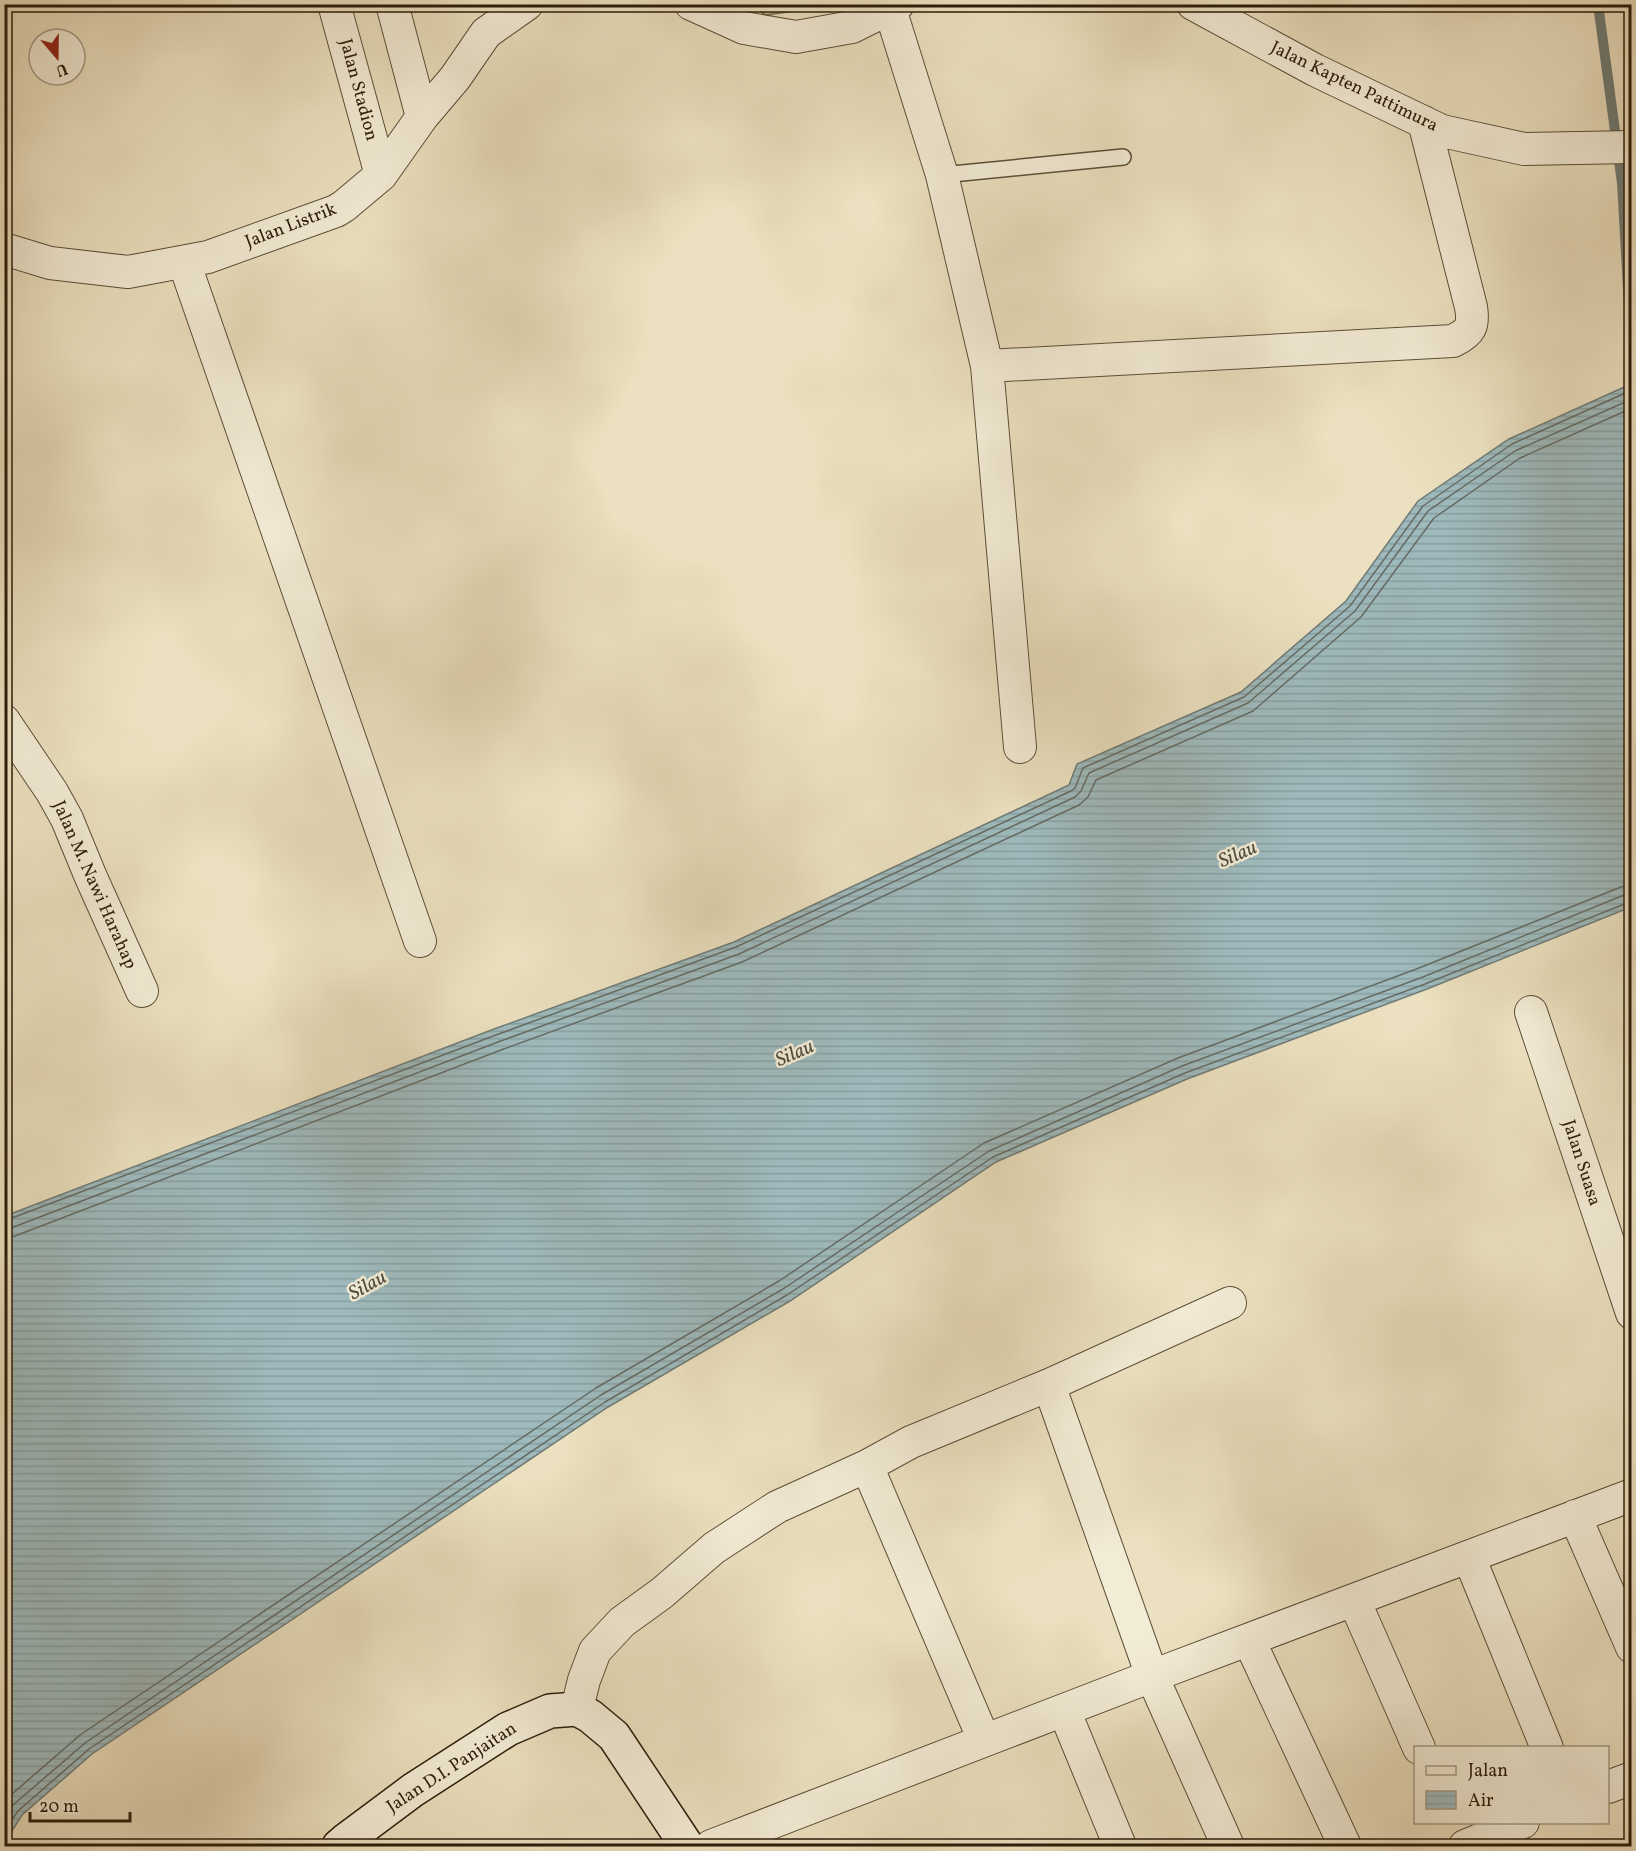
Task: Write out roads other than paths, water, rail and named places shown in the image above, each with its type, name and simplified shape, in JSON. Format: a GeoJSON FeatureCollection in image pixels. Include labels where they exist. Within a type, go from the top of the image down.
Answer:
{"type":"FeatureCollection","features":[{"type":"Feature","properties":{"kind":"main road","name":"Jalan D.I. Panjaitan"},"geometry":{"type":"LineString","coordinates":[[339,1846],[413,1790],[508,1729],[550,1711],[577,1709]]}},
{"type":"Feature","properties":{"kind":"main road"},"geometry":{"type":"LineString","coordinates":[[577,1709],[590,1716],[614,1736],[687,1846]]}},
{"type":"Feature","properties":{"kind":"street","name":"Jalan Stadion"},"geometry":{"type":"LineString","coordinates":[[334,4],[381,175]]}},
{"type":"Feature","properties":{"kind":"street"},"geometry":{"type":"LineString","coordinates":[[392,4],[422,117]]}},
{"type":"Feature","properties":{"kind":"street","name":"Jalan Listrik"},"geometry":{"type":"LineString","coordinates":[[4,249],[50,263],[128,272],[208,257],[336,211],[381,175],[422,117],[455,78],[486,33],[527,4]]}},
{"type":"Feature","properties":{"kind":"street"},"geometry":{"type":"LineString","coordinates":[[691,4],[744,28],[796,37],[852,27],[894,7],[942,175],[987,366],[1020,747]]}},
{"type":"Feature","properties":{"kind":"street","name":"Jalan Kapten Pattimura"},"geometry":{"type":"LineString","coordinates":[[1193,4],[1315,70],[1442,131],[1524,149],[1632,147]]}},
{"type":"Feature","properties":{"kind":"street"},"geometry":{"type":"LineString","coordinates":[[987,366],[1453,341],[1462,337],[1472,327],[1471,307],[1425,122]]}},
{"type":"Feature","properties":{"kind":"street"},"geometry":{"type":"LineString","coordinates":[[184,262],[420,941]]}},
{"type":"Feature","properties":{"kind":"street","name":"Jalan M. Nawi Harahap"},"geometry":{"type":"LineString","coordinates":[[4,721],[68,819],[90,875],[142,991]]}},
{"type":"Feature","properties":{"kind":"street","name":"Jalan Suasa"},"geometry":{"type":"LineString","coordinates":[[1531,1012],[1632,1313]]}},
{"type":"Feature","properties":{"kind":"street"},"geometry":{"type":"LineString","coordinates":[[577,1709],[584,1680],[595,1651],[622,1622],[662,1593],[714,1548],[777,1507],[867,1466],[911,1442],[1048,1385],[1230,1303]]}},
{"type":"Feature","properties":{"kind":"street"},"geometry":{"type":"LineString","coordinates":[[1048,1385],[1152,1676],[1228,1846]]}},
{"type":"Feature","properties":{"kind":"street"},"geometry":{"type":"LineString","coordinates":[[867,1466],[984,1740]]}},
{"type":"Feature","properties":{"kind":"street"},"geometry":{"type":"LineString","coordinates":[[711,1846],[984,1740],[1632,1495]]}},
{"type":"Feature","properties":{"kind":"street"},"geometry":{"type":"LineString","coordinates":[[1575,1516],[1632,1647]]}},
{"type":"Feature","properties":{"kind":"street"},"geometry":{"type":"LineString","coordinates":[[1469,1557],[1545,1746]]}},
{"type":"Feature","properties":{"kind":"street"},"geometry":{"type":"LineString","coordinates":[[1354,1600],[1418,1746]]}},
{"type":"Feature","properties":{"kind":"street"},"geometry":{"type":"LineString","coordinates":[[1249,1640],[1345,1846]]}},
{"type":"Feature","properties":{"kind":"street"},"geometry":{"type":"LineString","coordinates":[[1064,1710],[1120,1846]]}},
{"type":"Feature","properties":{"kind":"street"},"geometry":{"type":"LineString","coordinates":[[1609,1787],[1632,1778]]}},
{"type":"Feature","properties":{"kind":"street"},"geometry":{"type":"LineString","coordinates":[[1454,1824],[1464,1846],[1518,1824]]}},
{"type":"Feature","properties":{"kind":"lane"},"geometry":{"type":"LineString","coordinates":[[942,175],[1123,157]]}},
{"type":"Feature","properties":{"kind":"water","name":"Silau"},"geometry":{"type":"Polygon","coordinates":[[[1631,384],[1631,907],[1427,989],[1187,1079],[996,1162],[790,1301],[608,1407],[92,1754],[22,1815],[5,1842],[5,1216],[494,1029],[734,942],[1069,785],[1077,764],[1241,692],[1346,601],[1418,501],[1509,439],[1631,384]]]}},
{"type":"Feature","properties":{"kind":"waterway"},"geometry":{"type":"LineString","coordinates":[[1598,4],[1622,183],[1630,324],[1632,426]]}}]}
